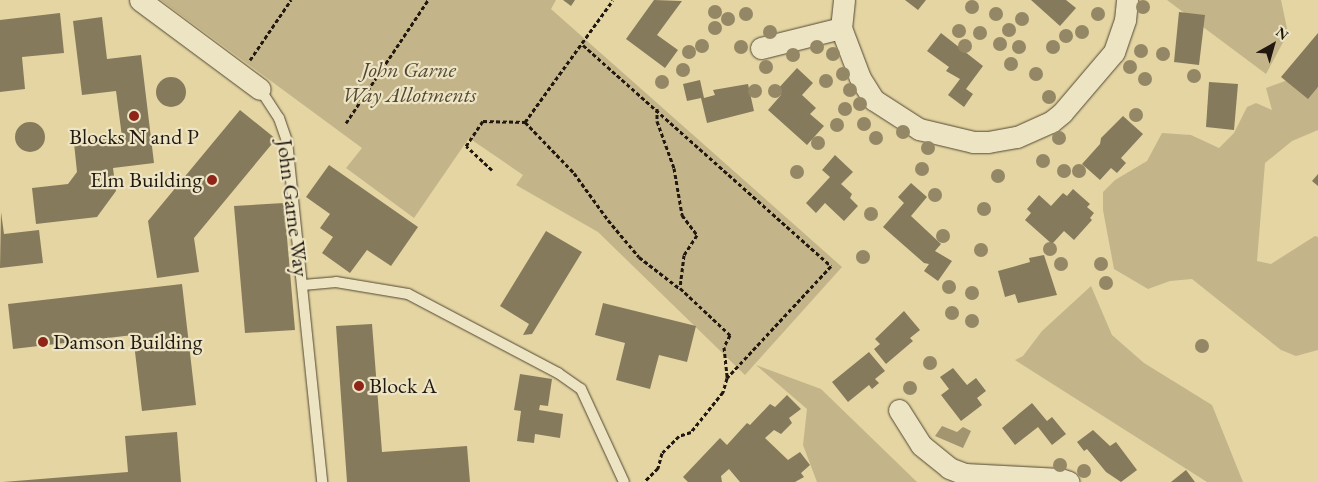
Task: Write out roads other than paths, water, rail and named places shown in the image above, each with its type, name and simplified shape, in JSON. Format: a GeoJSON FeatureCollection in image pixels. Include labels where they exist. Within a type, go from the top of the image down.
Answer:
{"type":"FeatureCollection","features":[{"type":"Feature","properties":{"kind":"street","name":"John Garne Way"},"geometry":{"type":"LineString","coordinates":[[140,0],[260,90]]}},
{"type":"Feature","properties":{"kind":"street"},"geometry":{"type":"LineString","coordinates":[[844,0],[841,28],[866,89],[884,108],[920,129],[973,142],[1002,141],[1051,122],[1072,102],[1114,52],[1125,20],[1127,0]]}},
{"type":"Feature","properties":{"kind":"street"},"geometry":{"type":"LineString","coordinates":[[761,48],[841,28]]}},
{"type":"Feature","properties":{"kind":"street"},"geometry":{"type":"LineString","coordinates":[[898,410],[920,445],[949,468],[965,474],[1060,479],[1069,482]]}},
{"type":"Feature","properties":{"kind":"lane","name":"John Garne Way"},"geometry":{"type":"LineString","coordinates":[[260,90],[279,118],[287,141],[322,482]]}},
{"type":"Feature","properties":{"kind":"lane"},"geometry":{"type":"LineString","coordinates":[[303,285],[336,282],[408,294],[558,373],[581,389],[624,482]]}},
{"type":"Feature","properties":{"kind":"place","name":"Blocks N and P"},"geometry":{"type":"Point","coordinates":[134,116]}},
{"type":"Feature","properties":{"kind":"place","name":"Elm Building"},"geometry":{"type":"Point","coordinates":[212,180]}},
{"type":"Feature","properties":{"kind":"place","name":"Damson Building"},"geometry":{"type":"Point","coordinates":[43,342]}},
{"type":"Feature","properties":{"kind":"place","name":"Block A"},"geometry":{"type":"Point","coordinates":[359,386]}},
{"type":"Feature","properties":{"kind":"park label","name":"John Garne Way Allotments"},"geometry":{"type":"Point","coordinates":[409,82]}}]}
